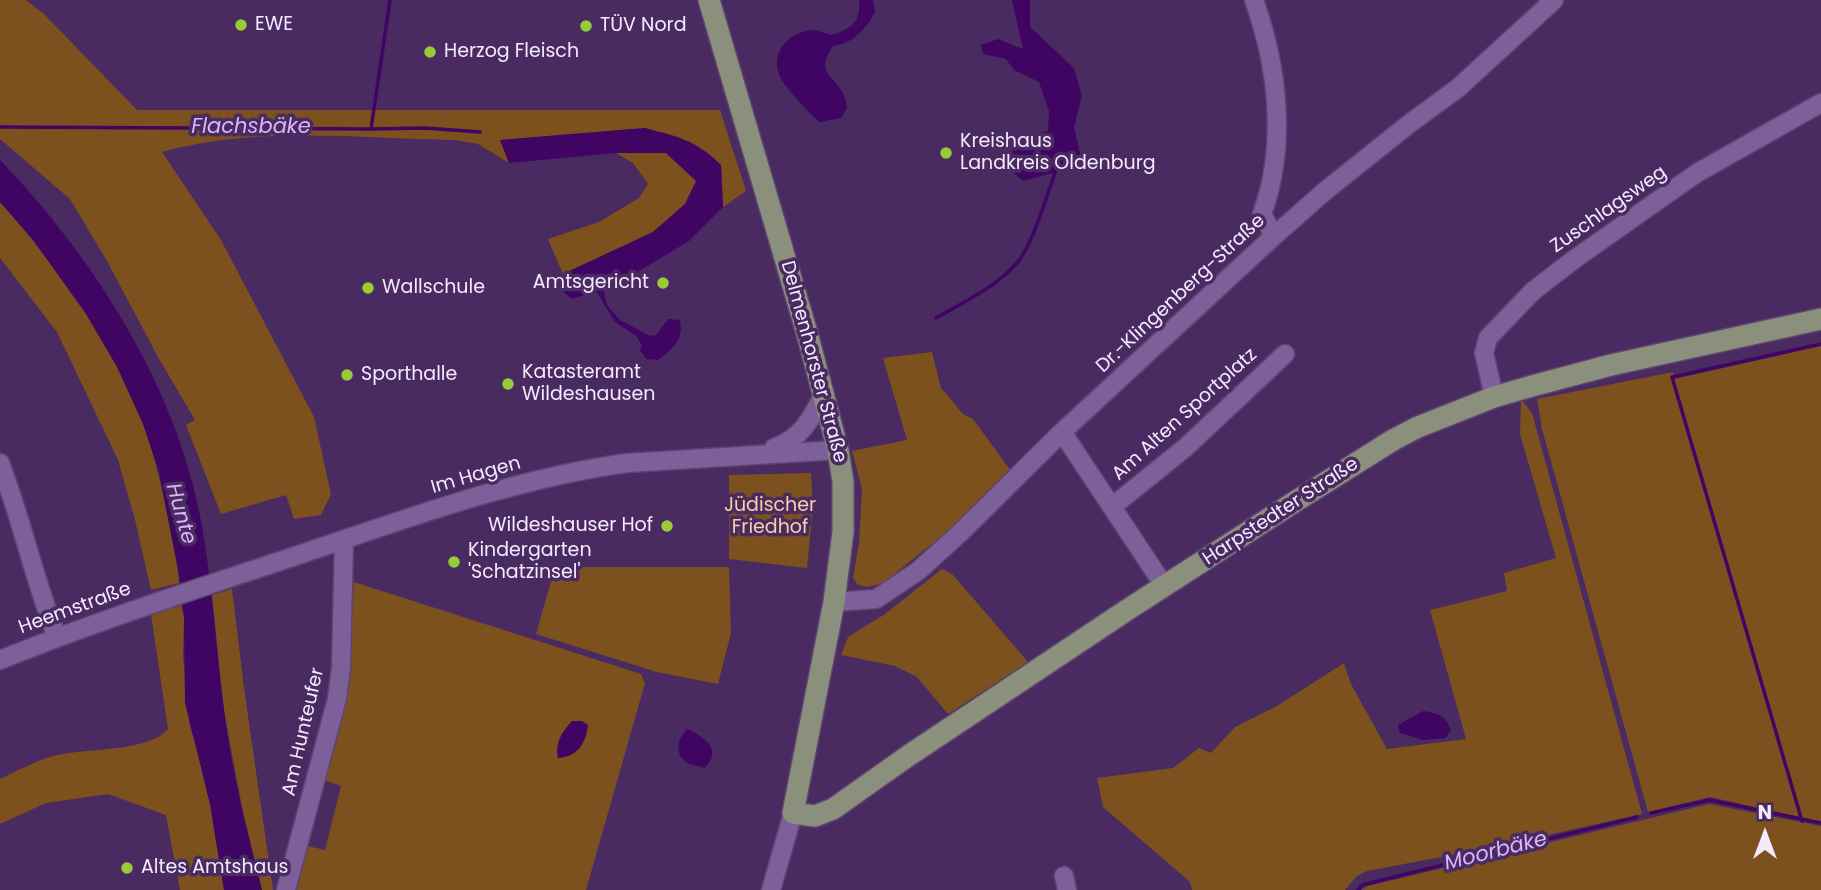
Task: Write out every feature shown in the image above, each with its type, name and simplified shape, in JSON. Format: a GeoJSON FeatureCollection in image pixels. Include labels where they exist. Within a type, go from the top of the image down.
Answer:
{"type":"FeatureCollection","features":[{"type":"Feature","properties":{"kind":"main road","name":"Delmenhorster Straße"},"geometry":{"type":"LineString","coordinates":[[709,0],[824,394],[838,450],[845,507],[834,602],[793,813]]}},
{"type":"Feature","properties":{"kind":"main road","name":"Harpstedter Straße"},"geometry":{"type":"LineString","coordinates":[[793,813],[815,816],[834,809],[951,726],[1393,440],[1418,427],[1494,397],[1611,365],[1821,319]]}},
{"type":"Feature","properties":{"kind":"street"},"geometry":{"type":"LineString","coordinates":[[1254,0],[1264,29],[1275,89],[1277,147],[1272,188],[1262,214],[1274,236]]}},
{"type":"Feature","properties":{"kind":"street","name":"Dr.-Klingenberg-Straße"},"geometry":{"type":"LineString","coordinates":[[834,602],[876,599],[918,571],[1062,432],[1274,236],[1325,191],[1458,88],[1554,0]]}},
{"type":"Feature","properties":{"kind":"street","name":"Zuschlagsweg"},"geometry":{"type":"LineString","coordinates":[[1494,397],[1484,353],[1488,338],[1533,291],[1697,173],[1821,103]]}},
{"type":"Feature","properties":{"kind":"street","name":"Am Alten Sportplatz"},"geometry":{"type":"LineString","coordinates":[[1113,506],[1186,447],[1285,354]]}},
{"type":"Feature","properties":{"kind":"street","name":"Im Hagen"},"geometry":{"type":"LineString","coordinates":[[758,453],[790,442],[810,421],[824,394]]}},
{"type":"Feature","properties":{"kind":"street","name":"Am Alten Sportplatz"},"geometry":{"type":"LineString","coordinates":[[1062,432],[1165,587]]}},
{"type":"Feature","properties":{"kind":"street","name":"Im Hagen"},"geometry":{"type":"LineString","coordinates":[[214,582],[477,496],[594,467],[640,461],[838,450]]}},
{"type":"Feature","properties":{"kind":"street"},"geometry":{"type":"LineString","coordinates":[[0,463],[17,506],[45,608],[57,637]]}},
{"type":"Feature","properties":{"kind":"street","name":"Am Hunteufer"},"geometry":{"type":"LineString","coordinates":[[286,890],[337,699],[341,669],[344,540]]}},
{"type":"Feature","properties":{"kind":"street","name":"Heemstraße"},"geometry":{"type":"LineString","coordinates":[[0,660],[214,582]]}},
{"type":"Feature","properties":{"kind":"street"},"geometry":{"type":"LineString","coordinates":[[771,890],[793,813]]}},
{"type":"Feature","properties":{"kind":"green space"},"geometry":{"type":"Polygon","coordinates":[[[0,0],[26,0],[43,13],[137,110],[720,110],[746,191],[723,207],[721,165],[645,128],[500,140],[509,163],[478,144],[454,140],[344,136],[233,139],[162,152],[221,240],[314,417],[331,494],[321,515],[294,519],[286,495],[221,514],[186,425],[195,420],[107,261],[70,199],[0,139],[0,0]]]}},
{"type":"Feature","properties":{"kind":"green space"},"geometry":{"type":"Polygon","coordinates":[[[616,153],[666,153],[697,181],[685,204],[653,232],[563,274],[548,239],[599,222],[639,198],[648,184],[633,163],[616,153]]]}},
{"type":"Feature","properties":{"kind":"green space"},"geometry":{"type":"Polygon","coordinates":[[[0,202],[63,280],[101,336],[132,396],[158,472],[179,583],[151,590],[118,460],[57,332],[0,258],[0,202]]]}},
{"type":"Feature","properties":{"kind":"green space"},"geometry":{"type":"Polygon","coordinates":[[[1821,346],[1821,822],[1710,797],[1648,812],[1542,429],[1537,399],[1673,372],[1675,379],[1821,346]]]}},
{"type":"Feature","properties":{"kind":"green space"},"geometry":{"type":"Polygon","coordinates":[[[932,352],[941,388],[963,414],[973,419],[1011,471],[962,520],[883,583],[868,587],[858,585],[853,578],[859,543],[862,489],[852,451],[907,440],[883,358],[932,352]]]}},
{"type":"Feature","properties":{"kind":"green space"},"geometry":{"type":"Polygon","coordinates":[[[1521,399],[1532,413],[1642,814],[1494,847],[1367,871],[1357,876],[1345,890],[1192,890],[1190,882],[1103,807],[1097,778],[1173,768],[1199,748],[1211,753],[1235,727],[1277,706],[1344,663],[1351,684],[1387,749],[1466,739],[1430,610],[1507,591],[1504,573],[1556,558],[1520,434],[1521,399]]]}},
{"type":"Feature","properties":{"kind":"green space","name":"Jüdischer Friedhof"},"geometry":{"type":"Polygon","coordinates":[[[811,473],[813,505],[807,568],[729,559],[729,475],[811,473]]]}},
{"type":"Feature","properties":{"kind":"green space"},"geometry":{"type":"Polygon","coordinates":[[[555,567],[729,567],[731,633],[718,684],[657,672],[536,634],[555,567]]]}},
{"type":"Feature","properties":{"kind":"green space"},"geometry":{"type":"Polygon","coordinates":[[[942,569],[953,575],[1028,662],[948,714],[917,677],[895,666],[841,655],[848,637],[885,614],[942,569]]]}},
{"type":"Feature","properties":{"kind":"green space"},"geometry":{"type":"Polygon","coordinates":[[[354,582],[641,674],[645,683],[586,890],[291,890],[303,845],[325,850],[341,786],[321,779],[349,652],[354,582]]]}},
{"type":"Feature","properties":{"kind":"green space"},"geometry":{"type":"Polygon","coordinates":[[[232,589],[273,890],[262,890],[243,812],[224,711],[212,595],[232,589]]]}},
{"type":"Feature","properties":{"kind":"green space"},"geometry":{"type":"Polygon","coordinates":[[[181,605],[184,617],[183,657],[190,727],[210,804],[224,890],[180,890],[166,815],[108,794],[46,803],[0,824],[0,779],[54,756],[134,745],[160,736],[168,729],[151,614],[181,605]]]}},
{"type":"Feature","properties":{"kind":"green space"},"geometry":{"type":"Polygon","coordinates":[[[1709,804],[1821,826],[1821,890],[1361,890],[1368,886],[1709,804]]]}},
{"type":"Feature","properties":{"kind":"water"},"geometry":{"type":"Polygon","coordinates":[[[859,0],[873,0],[875,12],[858,34],[847,42],[833,46],[825,66],[842,91],[847,108],[841,118],[819,122],[780,77],[777,59],[784,44],[797,34],[815,30],[831,35],[850,27],[857,19],[859,0]]]}},
{"type":"Feature","properties":{"kind":"water"},"geometry":{"type":"Polygon","coordinates":[[[1012,0],[1030,0],[1030,27],[1074,68],[1082,96],[1074,127],[1081,157],[1075,167],[1023,181],[1011,170],[1010,154],[1027,135],[1048,131],[1049,111],[1039,82],[1014,70],[1006,59],[983,54],[981,45],[998,39],[1023,49],[1012,0]]]}},
{"type":"Feature","properties":{"kind":"water"},"geometry":{"type":"Polygon","coordinates":[[[645,128],[686,140],[721,165],[723,207],[689,241],[631,276],[603,287],[607,305],[620,320],[650,336],[656,335],[668,319],[680,320],[679,339],[658,360],[646,359],[636,336],[615,322],[596,291],[572,299],[559,289],[563,274],[653,232],[685,204],[696,181],[666,153],[616,153],[509,163],[500,140],[645,128]]]}},
{"type":"Feature","properties":{"kind":"water","name":"Hunte"},"geometry":{"type":"Polygon","coordinates":[[[0,160],[62,232],[118,312],[163,399],[181,444],[205,543],[231,755],[262,890],[224,890],[210,804],[185,703],[184,617],[179,575],[159,472],[143,424],[117,367],[86,314],[31,237],[0,202],[0,160]]]}},
{"type":"Feature","properties":{"kind":"water"},"geometry":{"type":"Polygon","coordinates":[[[1423,711],[1437,714],[1446,721],[1451,730],[1446,738],[1423,740],[1400,733],[1398,725],[1423,711]]]}},
{"type":"Feature","properties":{"kind":"water"},"geometry":{"type":"Polygon","coordinates":[[[572,721],[582,721],[588,725],[585,738],[575,752],[558,758],[560,738],[572,721]]]}},
{"type":"Feature","properties":{"kind":"water"},"geometry":{"type":"Polygon","coordinates":[[[687,729],[705,740],[712,750],[710,762],[704,768],[688,763],[680,755],[680,741],[687,729]]]}},
{"type":"Feature","properties":{"kind":"waterway","name":"Flachsbäke"},"geometry":{"type":"LineString","coordinates":[[0,127],[371,129],[390,0]]}},
{"type":"Feature","properties":{"kind":"waterway"},"geometry":{"type":"LineString","coordinates":[[371,129],[425,128],[480,132]]}},
{"type":"Feature","properties":{"kind":"waterway"},"geometry":{"type":"LineString","coordinates":[[936,318],[990,287],[1017,263],[1034,233],[1055,173]]}},
{"type":"Feature","properties":{"kind":"waterway"},"geometry":{"type":"LineString","coordinates":[[1802,821],[1672,377],[1821,344]]}},
{"type":"Feature","properties":{"kind":"waterway","name":"Moorbäke"},"geometry":{"type":"LineString","coordinates":[[1651,813],[1710,800],[1821,823]]}},
{"type":"Feature","properties":{"kind":"waterway","name":"Moorbäke"},"geometry":{"type":"LineString","coordinates":[[1358,890],[1362,885],[1637,817]]}},
{"type":"Feature","properties":{"kind":"place","name":"EWE"},"geometry":{"type":"Point","coordinates":[241,25]}},
{"type":"Feature","properties":{"kind":"place","name":"TÜV Nord"},"geometry":{"type":"Point","coordinates":[586,26]}},
{"type":"Feature","properties":{"kind":"place","name":"Herzog Fleisch"},"geometry":{"type":"Point","coordinates":[430,52]}},
{"type":"Feature","properties":{"kind":"place","name":"Kreishaus Landkreis Oldenburg"},"geometry":{"type":"Point","coordinates":[946,153]}},
{"type":"Feature","properties":{"kind":"place","name":"Amtsgericht"},"geometry":{"type":"Point","coordinates":[663,283]}},
{"type":"Feature","properties":{"kind":"place","name":"Wallschule"},"geometry":{"type":"Point","coordinates":[368,288]}},
{"type":"Feature","properties":{"kind":"place","name":"Sporthalle"},"geometry":{"type":"Point","coordinates":[347,375]}},
{"type":"Feature","properties":{"kind":"place","name":"Katasteramt Wildeshausen"},"geometry":{"type":"Point","coordinates":[508,384]}},
{"type":"Feature","properties":{"kind":"place","name":"Wildeshauser Hof"},"geometry":{"type":"Point","coordinates":[667,526]}},
{"type":"Feature","properties":{"kind":"place","name":"Kindergarten 'Schatzinsel'"},"geometry":{"type":"Point","coordinates":[454,562]}},
{"type":"Feature","properties":{"kind":"place","name":"Altes Amtshaus"},"geometry":{"type":"Point","coordinates":[127,868]}}]}
